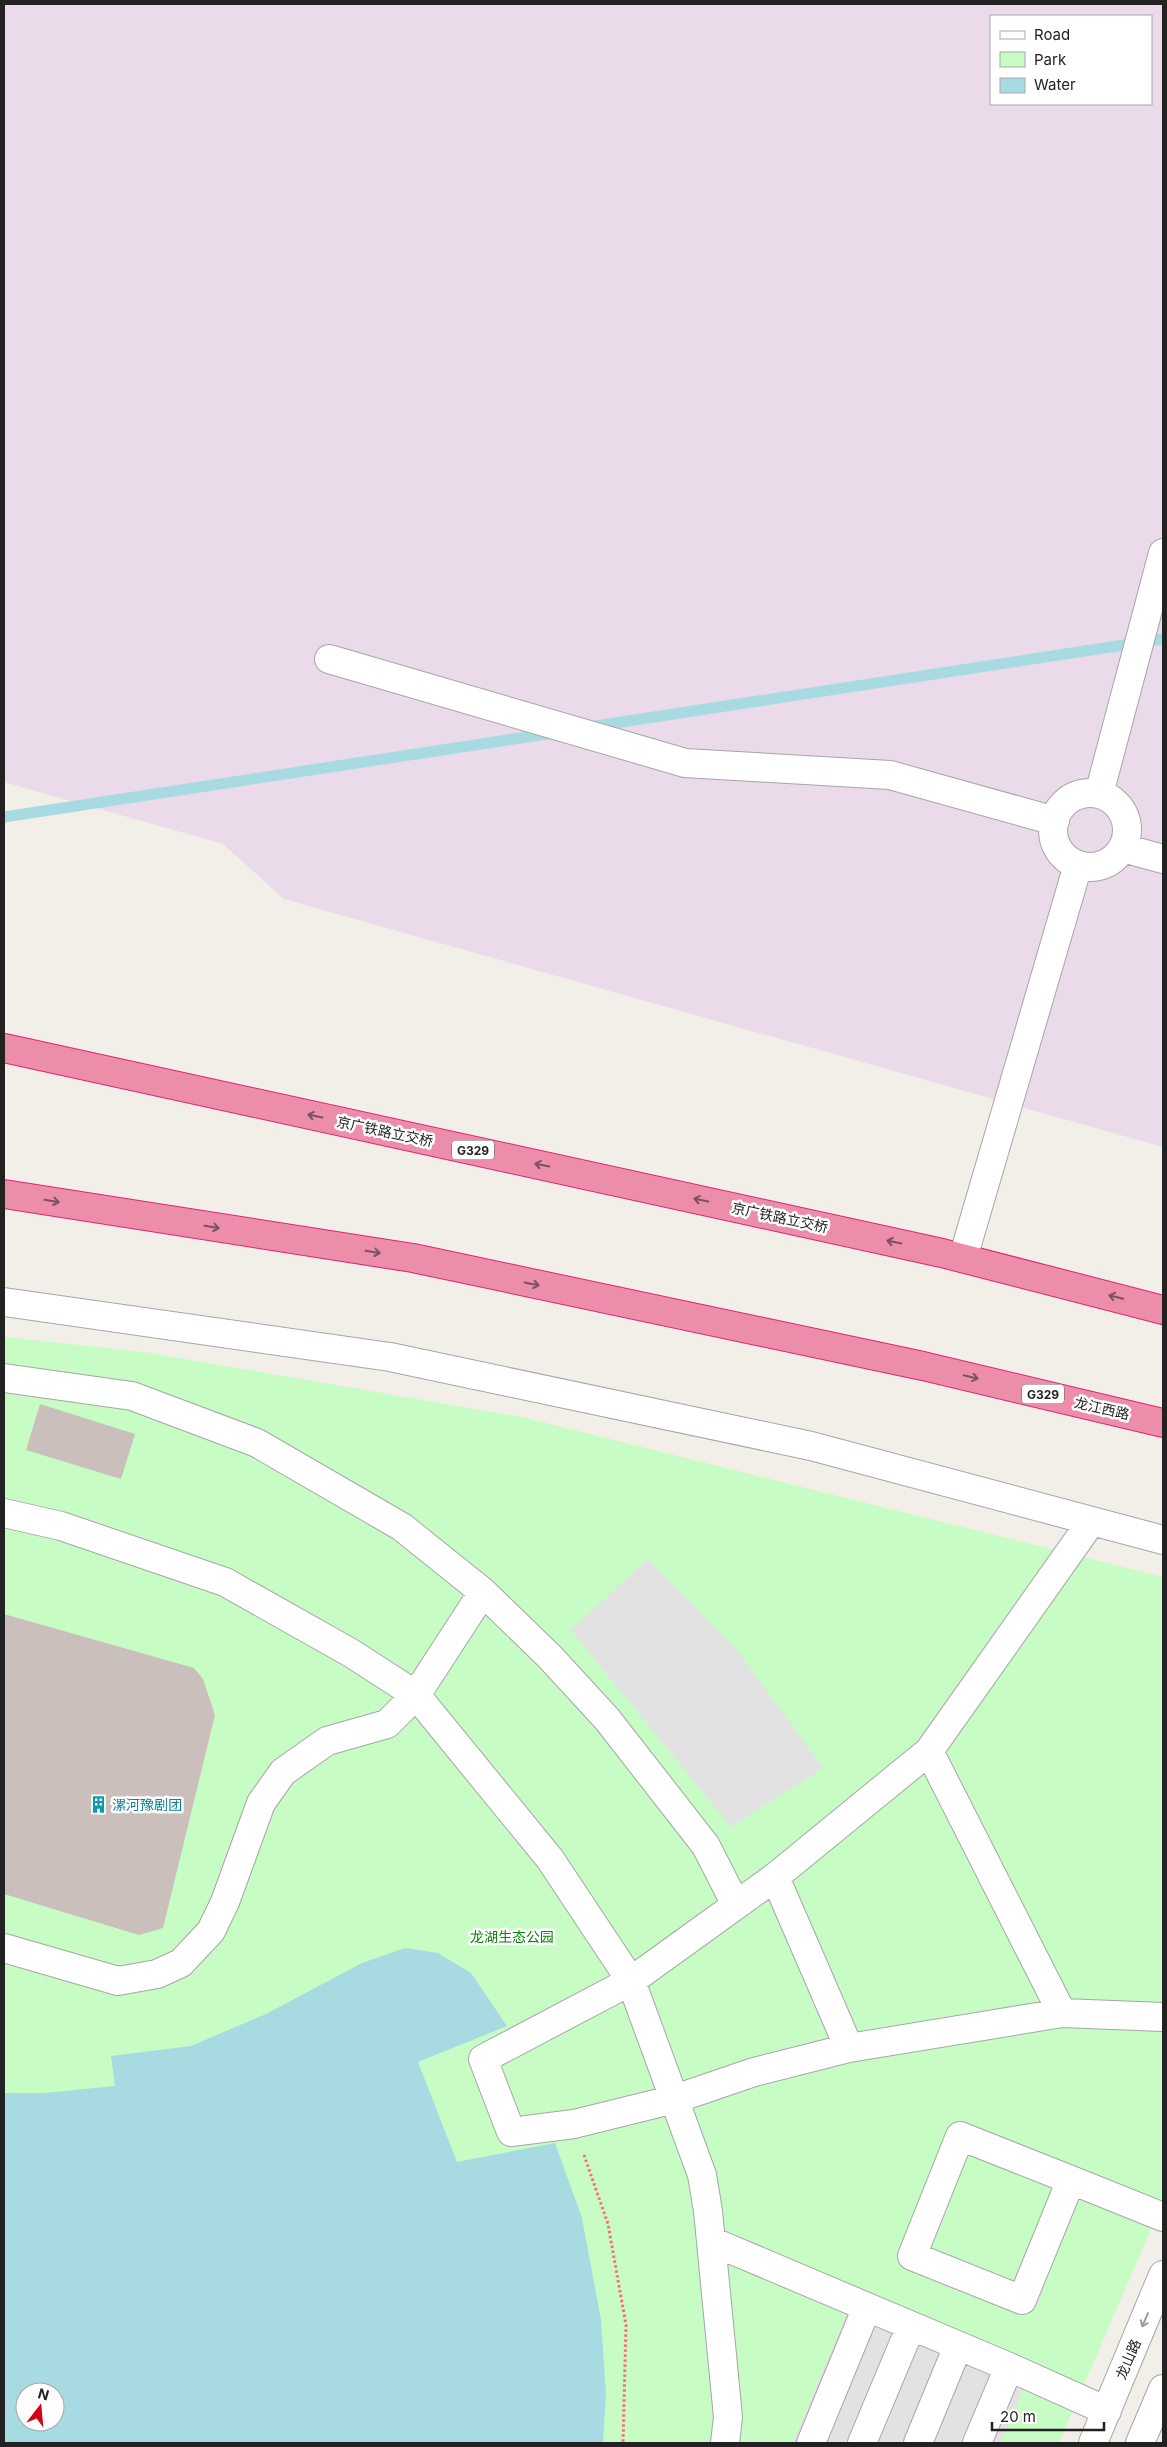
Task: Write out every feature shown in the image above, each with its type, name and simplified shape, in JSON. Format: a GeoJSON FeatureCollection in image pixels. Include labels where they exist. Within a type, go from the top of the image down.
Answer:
{"type":"FeatureCollection","features":[{"type":"Feature","properties":{"kind":"highway","name":"京广铁路立交桥"},"geometry":{"type":"LineString","coordinates":[[4,1048],[952,1255]]}},
{"type":"Feature","properties":{"kind":"highway","name":"龙江西路"},"geometry":{"type":"LineString","coordinates":[[4,1194],[413,1258],[923,1366],[1156,1423]]}},
{"type":"Feature","properties":{"kind":"highway","name":"G329"},"geometry":{"type":"LineString","coordinates":[[952,1255],[1163,1310]]}},
{"type":"Feature","properties":{"kind":"street"},"geometry":{"type":"LineString","coordinates":[[1098,794],[1163,553]]}},
{"type":"Feature","properties":{"kind":"street"},"geometry":{"type":"LineString","coordinates":[[329,659],[487,707],[685,763],[890,775],[1055,821]]}},
{"type":"Feature","properties":{"kind":"street"},"geometry":{"type":"LineString","coordinates":[[1087,794],[1098,794],[1113,802],[1124,815],[1127,826],[1123,848],[1108,863],[1088,867],[1078,865],[1061,852],[1053,831],[1055,821],[1066,802],[1087,794]]}},
{"type":"Feature","properties":{"kind":"street"},"geometry":{"type":"LineString","coordinates":[[1123,848],[1163,859]]}},
{"type":"Feature","properties":{"kind":"street"},"geometry":{"type":"LineString","coordinates":[[952,1255],[1078,865]]}},
{"type":"Feature","properties":{"kind":"street"},"geometry":{"type":"LineString","coordinates":[[4,1302],[390,1357],[811,1446],[1163,1540]]}},
{"type":"Feature","properties":{"kind":"street"},"geometry":{"type":"LineString","coordinates":[[4,1378],[132,1396],[257,1443],[402,1527],[483,1592],[550,1657],[607,1719],[706,1846],[736,1905]]}},
{"type":"Feature","properties":{"kind":"street"},"geometry":{"type":"LineString","coordinates":[[4,1513],[61,1526],[225,1582],[351,1653],[416,1695],[550,1859],[632,1980],[702,2175],[711,2241],[728,2417],[725,2443]]}},
{"type":"Feature","properties":{"kind":"street"},"geometry":{"type":"LineString","coordinates":[[1091,1522],[928,1751],[775,1877],[632,1980],[483,2059],[511,2132],[574,2124],[675,2099],[754,2072],[849,2048],[1062,2013],[1163,2017]]}},
{"type":"Feature","properties":{"kind":"street"},"geometry":{"type":"LineString","coordinates":[[4,1948],[118,1981],[157,1974],[181,1963],[211,1931],[225,1902],[261,1803],[283,1772],[326,1741],[387,1724],[416,1695],[483,1592]]}},
{"type":"Feature","properties":{"kind":"street"},"geometry":{"type":"LineString","coordinates":[[928,1751],[1062,2013]]}},
{"type":"Feature","properties":{"kind":"street"},"geometry":{"type":"LineString","coordinates":[[775,1877],[849,2048]]}},
{"type":"Feature","properties":{"kind":"street"},"geometry":{"type":"LineString","coordinates":[[1070,2180],[1022,2300],[912,2256],[960,2136],[1163,2217]]}},
{"type":"Feature","properties":{"kind":"street"},"geometry":{"type":"LineString","coordinates":[[711,2241],[1107,2411]]}},
{"type":"Feature","properties":{"kind":"street","name":"龙山路"},"geometry":{"type":"LineString","coordinates":[[1093,2443],[1163,2275]]}},
{"type":"Feature","properties":{"kind":"street"},"geometry":{"type":"LineString","coordinates":[[811,2443],[867,2307]]}},
{"type":"Feature","properties":{"kind":"street"},"geometry":{"type":"LineString","coordinates":[[862,2443],[911,2326]]}},
{"type":"Feature","properties":{"kind":"street"},"geometry":{"type":"LineString","coordinates":[[918,2443],[958,2346]]}},
{"type":"Feature","properties":{"kind":"street"},"geometry":{"type":"LineString","coordinates":[[977,2443],[1009,2368]]}},
{"type":"Feature","properties":{"kind":"street"},"geometry":{"type":"LineString","coordinates":[[1140,2443],[1163,2389]]}},
{"type":"Feature","properties":{"kind":"path"},"geometry":{"type":"LineString","coordinates":[[574,2124],[608,2224],[626,2325],[623,2443]]}},
{"type":"Feature","properties":{"kind":"shaded area"},"geometry":{"type":"Polygon","coordinates":[[[4,4],[1163,4],[1163,1147],[284,899],[223,844],[4,782],[4,4]]]}},
{"type":"Feature","properties":{"kind":"shaded area"},"geometry":{"type":"Polygon","coordinates":[[[648,1559],[738,1651],[823,1768],[731,1827],[571,1630],[648,1559]]]}},
{"type":"Feature","properties":{"kind":"shaded area"},"geometry":{"type":"Polygon","coordinates":[[[847,2313],[1025,2386],[1001,2443],[793,2443],[847,2313]]]}},
{"type":"Feature","properties":{"kind":"green space","name":"龙湖生态公园"},"geometry":{"type":"Polygon","coordinates":[[[4,1337],[144,1352],[522,1417],[1163,1577],[1163,2201],[1059,2443],[4,2443],[4,1337]]]}},
{"type":"Feature","properties":{"kind":"water"},"geometry":{"type":"Polygon","coordinates":[[[405,1948],[438,1953],[471,1973],[507,2026],[418,2062],[457,2162],[555,2143],[582,2218],[601,2320],[606,2394],[603,2443],[4,2443],[4,2093],[45,2093],[115,2086],[111,2056],[191,2046],[266,2014],[362,1963],[405,1948]]]}},
{"type":"Feature","properties":{"kind":"building"},"geometry":{"type":"Polygon","coordinates":[[[40,1404],[135,1434],[121,1479],[26,1450],[40,1404]]]}},
{"type":"Feature","properties":{"kind":"building","name":"漯河豫剧团"},"geometry":{"type":"Polygon","coordinates":[[[4,1614],[194,1668],[203,1679],[215,1715],[163,1928],[139,1935],[4,1894],[4,1614]]]}},
{"type":"Feature","properties":{"kind":"waterway"},"geometry":{"type":"LineString","coordinates":[[589,727],[1163,639]]}},
{"type":"Feature","properties":{"kind":"waterway"},"geometry":{"type":"LineString","coordinates":[[4,817],[553,733]]}},
{"type":"Feature","properties":{"kind":"place","name":"漯河豫剧团"},"geometry":{"type":"Point","coordinates":[98,1804]}}]}
